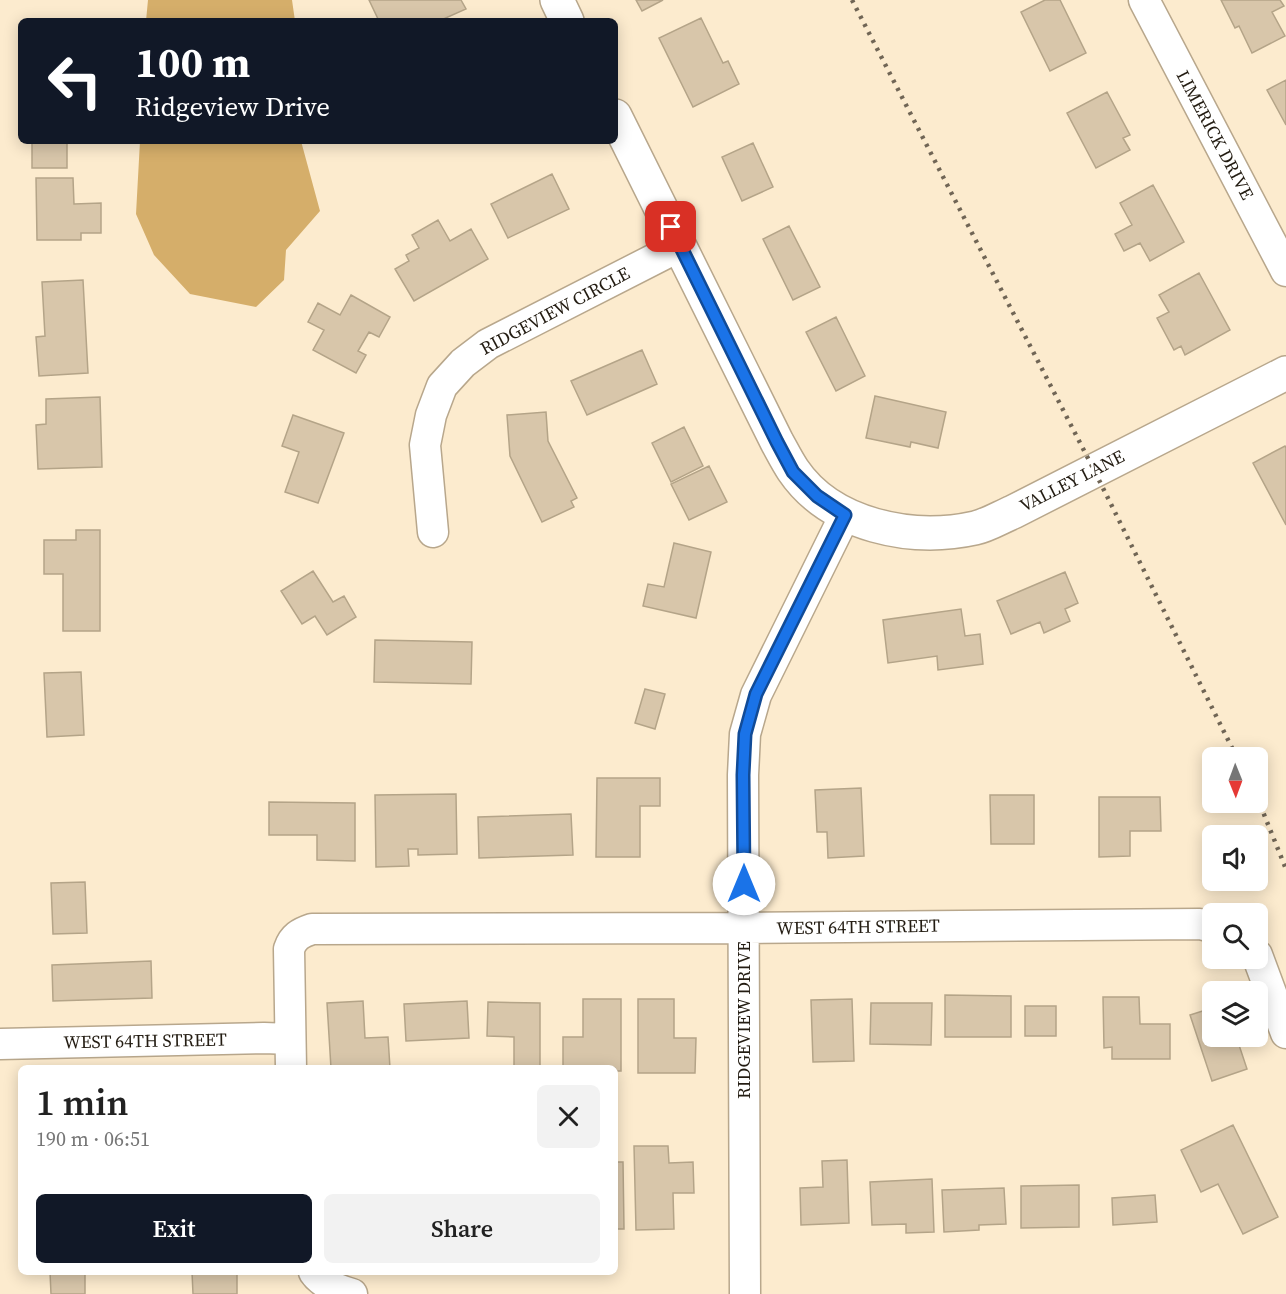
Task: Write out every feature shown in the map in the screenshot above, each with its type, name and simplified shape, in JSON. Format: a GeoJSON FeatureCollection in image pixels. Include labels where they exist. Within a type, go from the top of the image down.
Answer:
{"type":"FeatureCollection","features":[{"type":"Feature","properties":{"kind":"street"},"geometry":{"type":"LineString","coordinates":[[557,0],[566,18]]}},
{"type":"Feature","properties":{"kind":"street","name":"LIMERICK DRIVE"},"geometry":{"type":"LineString","coordinates":[[1144,0],[1286,271]]}},
{"type":"Feature","properties":{"kind":"street"},"geometry":{"type":"LineString","coordinates":[[618,122],[793,472],[817,496],[845,515]]}},
{"type":"Feature","properties":{"kind":"street","name":"RIDGEVIEW CIRCLE"},"geometry":{"type":"LineString","coordinates":[[433,532],[425,445],[431,415],[442,386],[463,363],[488,344],[680,246]]}},
{"type":"Feature","properties":{"kind":"street","name":"VALLEY LANE"},"geometry":{"type":"LineString","coordinates":[[845,515],[895,531],[934,533],[976,528],[1013,512],[1286,374]]}},
{"type":"Feature","properties":{"kind":"street","name":"RIDGEVIEW DRIVE"},"geometry":{"type":"LineString","coordinates":[[745,1294],[743,775],[745,734],[756,694],[845,515]]}},
{"type":"Feature","properties":{"kind":"street","name":"WEST 64TH STREET"},"geometry":{"type":"LineString","coordinates":[[290,1054],[288,959],[292,940],[312,929],[1202,924]]}},
{"type":"Feature","properties":{"kind":"street"},"geometry":{"type":"LineString","coordinates":[[1262,969],[1286,1033]]}},
{"type":"Feature","properties":{"kind":"street","name":"WEST 64TH STREET"},"geometry":{"type":"LineString","coordinates":[[0,1044],[264,1038],[290,1054]]}},
{"type":"Feature","properties":{"kind":"street"},"geometry":{"type":"LineString","coordinates":[[316,1275],[338,1290],[352,1294]]}},
{"type":"Feature","properties":{"kind":"shaded area"},"geometry":{"type":"Polygon","coordinates":[[[148,0],[292,0],[295,18],[146,18],[148,0]]]}},
{"type":"Feature","properties":{"kind":"shaded area"},"geometry":{"type":"Polygon","coordinates":[[[140,144],[302,144],[320,211],[286,250],[284,280],[256,307],[190,294],[154,255],[136,214],[140,144]]]}},
{"type":"Feature","properties":{"kind":"building"},"geometry":{"type":"Polygon","coordinates":[[[369,0],[461,0],[466,9],[446,18],[378,18],[369,0]]]}},
{"type":"Feature","properties":{"kind":"building"},"geometry":{"type":"Polygon","coordinates":[[[636,0],[663,0],[642,11],[636,0]]]}},
{"type":"Feature","properties":{"kind":"building"},"geometry":{"type":"Polygon","coordinates":[[[1045,0],[1060,0],[1086,53],[1050,71],[1021,12],[1045,0]]]}},
{"type":"Feature","properties":{"kind":"building"},"geometry":{"type":"Polygon","coordinates":[[[1221,0],[1280,0],[1284,6],[1272,12],[1285,36],[1252,53],[1239,26],[1235,28],[1221,0]]]}},
{"type":"Feature","properties":{"kind":"building"},"geometry":{"type":"Polygon","coordinates":[[[701,18],[723,63],[728,61],[739,84],[693,107],[659,38],[701,18]]]}},
{"type":"Feature","properties":{"kind":"building"},"geometry":{"type":"Polygon","coordinates":[[[1286,80],[1286,125],[1267,90],[1286,80]]]}},
{"type":"Feature","properties":{"kind":"building"},"geometry":{"type":"Polygon","coordinates":[[[1107,92],[1130,135],[1123,138],[1130,150],[1096,168],[1067,113],[1107,92]]]}},
{"type":"Feature","properties":{"kind":"building"},"geometry":{"type":"Polygon","coordinates":[[[753,143],[773,187],[742,201],[722,157],[753,143]]]}},
{"type":"Feature","properties":{"kind":"building"},"geometry":{"type":"Polygon","coordinates":[[[32,144],[67,144],[67,168],[32,168],[32,144]]]}},
{"type":"Feature","properties":{"kind":"building"},"geometry":{"type":"Polygon","coordinates":[[[552,174],[569,209],[508,238],[491,204],[552,174]]]}},
{"type":"Feature","properties":{"kind":"building"},"geometry":{"type":"Polygon","coordinates":[[[36,178],[73,178],[74,204],[101,203],[101,233],[81,233],[81,240],[37,240],[36,178]]]}},
{"type":"Feature","properties":{"kind":"building"},"geometry":{"type":"Polygon","coordinates":[[[1153,185],[1184,242],[1150,261],[1140,243],[1124,251],[1115,234],[1132,225],[1120,203],[1153,185]]]}},
{"type":"Feature","properties":{"kind":"building"},"geometry":{"type":"Polygon","coordinates":[[[438,220],[450,241],[471,229],[488,259],[414,301],[395,269],[409,261],[406,255],[419,248],[412,235],[438,220]]]}},
{"type":"Feature","properties":{"kind":"building"},"geometry":{"type":"Polygon","coordinates":[[[789,226],[820,287],[793,300],[763,239],[789,226]]]}},
{"type":"Feature","properties":{"kind":"building"},"geometry":{"type":"Polygon","coordinates":[[[1199,273],[1230,330],[1185,355],[1181,346],[1174,350],[1157,318],[1169,312],[1159,295],[1199,273]]]}},
{"type":"Feature","properties":{"kind":"building"},"geometry":{"type":"Polygon","coordinates":[[[83,280],[88,373],[39,376],[36,337],[45,336],[42,282],[83,280]]]}},
{"type":"Feature","properties":{"kind":"building"},"geometry":{"type":"Polygon","coordinates":[[[351,295],[390,317],[379,337],[369,332],[358,351],[366,355],[356,373],[313,350],[324,330],[308,322],[318,303],[340,315],[351,295]]]}},
{"type":"Feature","properties":{"kind":"building"},"geometry":{"type":"Polygon","coordinates":[[[836,317],[865,376],[836,391],[806,332],[836,317]]]}},
{"type":"Feature","properties":{"kind":"building"},"geometry":{"type":"Polygon","coordinates":[[[642,350],[657,384],[587,415],[571,381],[642,350]]]}},
{"type":"Feature","properties":{"kind":"building"},"geometry":{"type":"Polygon","coordinates":[[[875,396],[946,412],[938,448],[911,442],[910,447],[866,438],[875,396]]]}},
{"type":"Feature","properties":{"kind":"building"},"geometry":{"type":"Polygon","coordinates":[[[100,397],[102,467],[38,469],[36,425],[46,424],[46,399],[100,397]]]}},
{"type":"Feature","properties":{"kind":"building"},"geometry":{"type":"Polygon","coordinates":[[[546,412],[548,441],[577,498],[571,501],[574,507],[542,522],[510,456],[507,415],[546,412]]]}},
{"type":"Feature","properties":{"kind":"building"},"geometry":{"type":"Polygon","coordinates":[[[293,415],[344,433],[318,503],[285,492],[299,452],[282,446],[293,415]]]}},
{"type":"Feature","properties":{"kind":"building"},"geometry":{"type":"Polygon","coordinates":[[[684,427],[703,466],[671,482],[652,443],[684,427]]]}},
{"type":"Feature","properties":{"kind":"building"},"geometry":{"type":"Polygon","coordinates":[[[1285,446],[1286,448],[1286,525],[1253,463],[1285,446]]]}},
{"type":"Feature","properties":{"kind":"building"},"geometry":{"type":"Polygon","coordinates":[[[709,466],[727,502],[689,520],[671,484],[709,466]]]}},
{"type":"Feature","properties":{"kind":"building"},"geometry":{"type":"Polygon","coordinates":[[[76,530],[100,530],[100,631],[63,631],[63,574],[44,574],[44,540],[76,540],[76,530]]]}},
{"type":"Feature","properties":{"kind":"building"},"geometry":{"type":"Polygon","coordinates":[[[674,543],[711,552],[696,618],[643,606],[648,584],[664,587],[674,543]]]}},
{"type":"Feature","properties":{"kind":"building"},"geometry":{"type":"Polygon","coordinates":[[[313,571],[333,602],[344,596],[356,617],[327,635],[315,616],[302,624],[281,591],[313,571]]]}},
{"type":"Feature","properties":{"kind":"building"},"geometry":{"type":"Polygon","coordinates":[[[1065,572],[1078,603],[1065,609],[1070,621],[1044,633],[1040,622],[1011,634],[997,601],[1065,572]]]}},
{"type":"Feature","properties":{"kind":"building"},"geometry":{"type":"Polygon","coordinates":[[[961,609],[965,636],[980,634],[983,664],[938,670],[937,656],[888,663],[883,620],[961,609]]]}},
{"type":"Feature","properties":{"kind":"building"},"geometry":{"type":"Polygon","coordinates":[[[375,640],[472,642],[471,684],[374,682],[375,640]]]}},
{"type":"Feature","properties":{"kind":"building"},"geometry":{"type":"Polygon","coordinates":[[[81,672],[84,735],[47,737],[44,673],[81,672]]]}},
{"type":"Feature","properties":{"kind":"building"},"geometry":{"type":"Polygon","coordinates":[[[645,689],[665,694],[655,729],[635,723],[645,689]]]}},
{"type":"Feature","properties":{"kind":"building"},"geometry":{"type":"Polygon","coordinates":[[[597,778],[660,778],[660,806],[640,806],[640,857],[596,857],[597,778]]]}},
{"type":"Feature","properties":{"kind":"building"},"geometry":{"type":"Polygon","coordinates":[[[861,788],[864,856],[828,858],[827,832],[817,832],[815,790],[861,788]]]}},
{"type":"Feature","properties":{"kind":"building"},"geometry":{"type":"Polygon","coordinates":[[[456,794],[457,854],[418,855],[418,849],[408,849],[409,866],[376,867],[375,795],[456,794]]]}},
{"type":"Feature","properties":{"kind":"building"},"geometry":{"type":"Polygon","coordinates":[[[990,795],[1034,795],[1034,844],[991,844],[990,795]]]}},
{"type":"Feature","properties":{"kind":"building"},"geometry":{"type":"Polygon","coordinates":[[[1099,797],[1160,797],[1161,831],[1130,831],[1130,856],[1099,857],[1099,797]]]}},
{"type":"Feature","properties":{"kind":"building"},"geometry":{"type":"Polygon","coordinates":[[[269,802],[355,803],[355,861],[317,860],[317,835],[269,835],[269,802]]]}},
{"type":"Feature","properties":{"kind":"building"},"geometry":{"type":"Polygon","coordinates":[[[571,814],[573,855],[479,858],[478,817],[571,814]]]}},
{"type":"Feature","properties":{"kind":"building"},"geometry":{"type":"Polygon","coordinates":[[[85,882],[87,933],[53,934],[51,883],[85,882]]]}},
{"type":"Feature","properties":{"kind":"building"},"geometry":{"type":"Polygon","coordinates":[[[151,961],[152,998],[53,1001],[52,965],[151,961]]]}},
{"type":"Feature","properties":{"kind":"building"},"geometry":{"type":"Polygon","coordinates":[[[945,995],[1011,996],[1011,1037],[945,1037],[945,995]]]}},
{"type":"Feature","properties":{"kind":"building"},"geometry":{"type":"Polygon","coordinates":[[[1103,997],[1139,997],[1140,1024],[1170,1024],[1170,1059],[1112,1059],[1112,1047],[1104,1048],[1103,997]]]}},
{"type":"Feature","properties":{"kind":"building"},"geometry":{"type":"Polygon","coordinates":[[[583,999],[621,999],[621,1071],[618,1071],[618,1065],[563,1065],[563,1037],[583,1037],[583,999]]]}},
{"type":"Feature","properties":{"kind":"building"},"geometry":{"type":"Polygon","coordinates":[[[638,999],[674,999],[674,1038],[696,1038],[695,1073],[638,1073],[638,999]]]}},
{"type":"Feature","properties":{"kind":"building"},"geometry":{"type":"Polygon","coordinates":[[[852,999],[854,1061],[813,1062],[811,1000],[852,999]]]}},
{"type":"Feature","properties":{"kind":"building"},"geometry":{"type":"Polygon","coordinates":[[[363,1001],[365,1038],[388,1037],[390,1065],[331,1065],[327,1003],[363,1001]]]}},
{"type":"Feature","properties":{"kind":"building"},"geometry":{"type":"Polygon","coordinates":[[[467,1001],[469,1038],[406,1041],[404,1004],[467,1001]]]}},
{"type":"Feature","properties":{"kind":"building"},"geometry":{"type":"Polygon","coordinates":[[[488,1002],[540,1003],[540,1065],[514,1065],[514,1037],[487,1036],[488,1002]]]}},
{"type":"Feature","properties":{"kind":"building"},"geometry":{"type":"Polygon","coordinates":[[[871,1003],[932,1003],[931,1045],[870,1044],[871,1003]]]}},
{"type":"Feature","properties":{"kind":"building"},"geometry":{"type":"Polygon","coordinates":[[[1025,1006],[1056,1006],[1056,1036],[1025,1036],[1025,1006]]]}},
{"type":"Feature","properties":{"kind":"building"},"geometry":{"type":"Polygon","coordinates":[[[1202,1011],[1202,1047],[1240,1047],[1247,1069],[1212,1081],[1190,1015],[1202,1011]]]}},
{"type":"Feature","properties":{"kind":"building"},"geometry":{"type":"Polygon","coordinates":[[[1233,1125],[1278,1217],[1243,1234],[1218,1184],[1201,1192],[1181,1150],[1233,1125]]]}},
{"type":"Feature","properties":{"kind":"building"},"geometry":{"type":"Polygon","coordinates":[[[634,1146],[668,1146],[669,1163],[693,1162],[694,1193],[673,1193],[674,1229],[636,1230],[634,1146]]]}},
{"type":"Feature","properties":{"kind":"building"},"geometry":{"type":"Polygon","coordinates":[[[847,1160],[849,1223],[801,1225],[800,1188],[823,1187],[822,1161],[847,1160]]]}},
{"type":"Feature","properties":{"kind":"building"},"geometry":{"type":"Polygon","coordinates":[[[618,1162],[623,1162],[624,1229],[618,1229],[618,1162]]]}},
{"type":"Feature","properties":{"kind":"building"},"geometry":{"type":"Polygon","coordinates":[[[932,1179],[934,1232],[906,1233],[906,1224],[872,1225],[870,1182],[932,1179]]]}},
{"type":"Feature","properties":{"kind":"building"},"geometry":{"type":"Polygon","coordinates":[[[1079,1185],[1079,1227],[1021,1228],[1021,1186],[1079,1185]]]}},
{"type":"Feature","properties":{"kind":"building"},"geometry":{"type":"Polygon","coordinates":[[[1004,1188],[1006,1224],[979,1225],[979,1230],[944,1232],[942,1190],[1004,1188]]]}},
{"type":"Feature","properties":{"kind":"building"},"geometry":{"type":"Polygon","coordinates":[[[1155,1195],[1157,1222],[1113,1225],[1112,1198],[1155,1195]]]}},
{"type":"Feature","properties":{"kind":"building"},"geometry":{"type":"Polygon","coordinates":[[[50,1275],[85,1275],[85,1294],[51,1294],[50,1275]]]}},
{"type":"Feature","properties":{"kind":"building"},"geometry":{"type":"Polygon","coordinates":[[[192,1275],[237,1275],[237,1294],[193,1294],[192,1275]]]}},
{"type":"Feature","properties":{"kind":"railway"},"geometry":{"type":"LineString","coordinates":[[852,0],[1094,470],[1232,747]]}},
{"type":"Feature","properties":{"kind":"railway"},"geometry":{"type":"LineString","coordinates":[[1263,813],[1286,869]]}},
{"type":"Feature","properties":{"kind":"route"},"geometry":{"type":"LineString","coordinates":[[671,227],[793,472],[817,496],[845,515],[756,694],[745,734],[744,884]]}}]}
